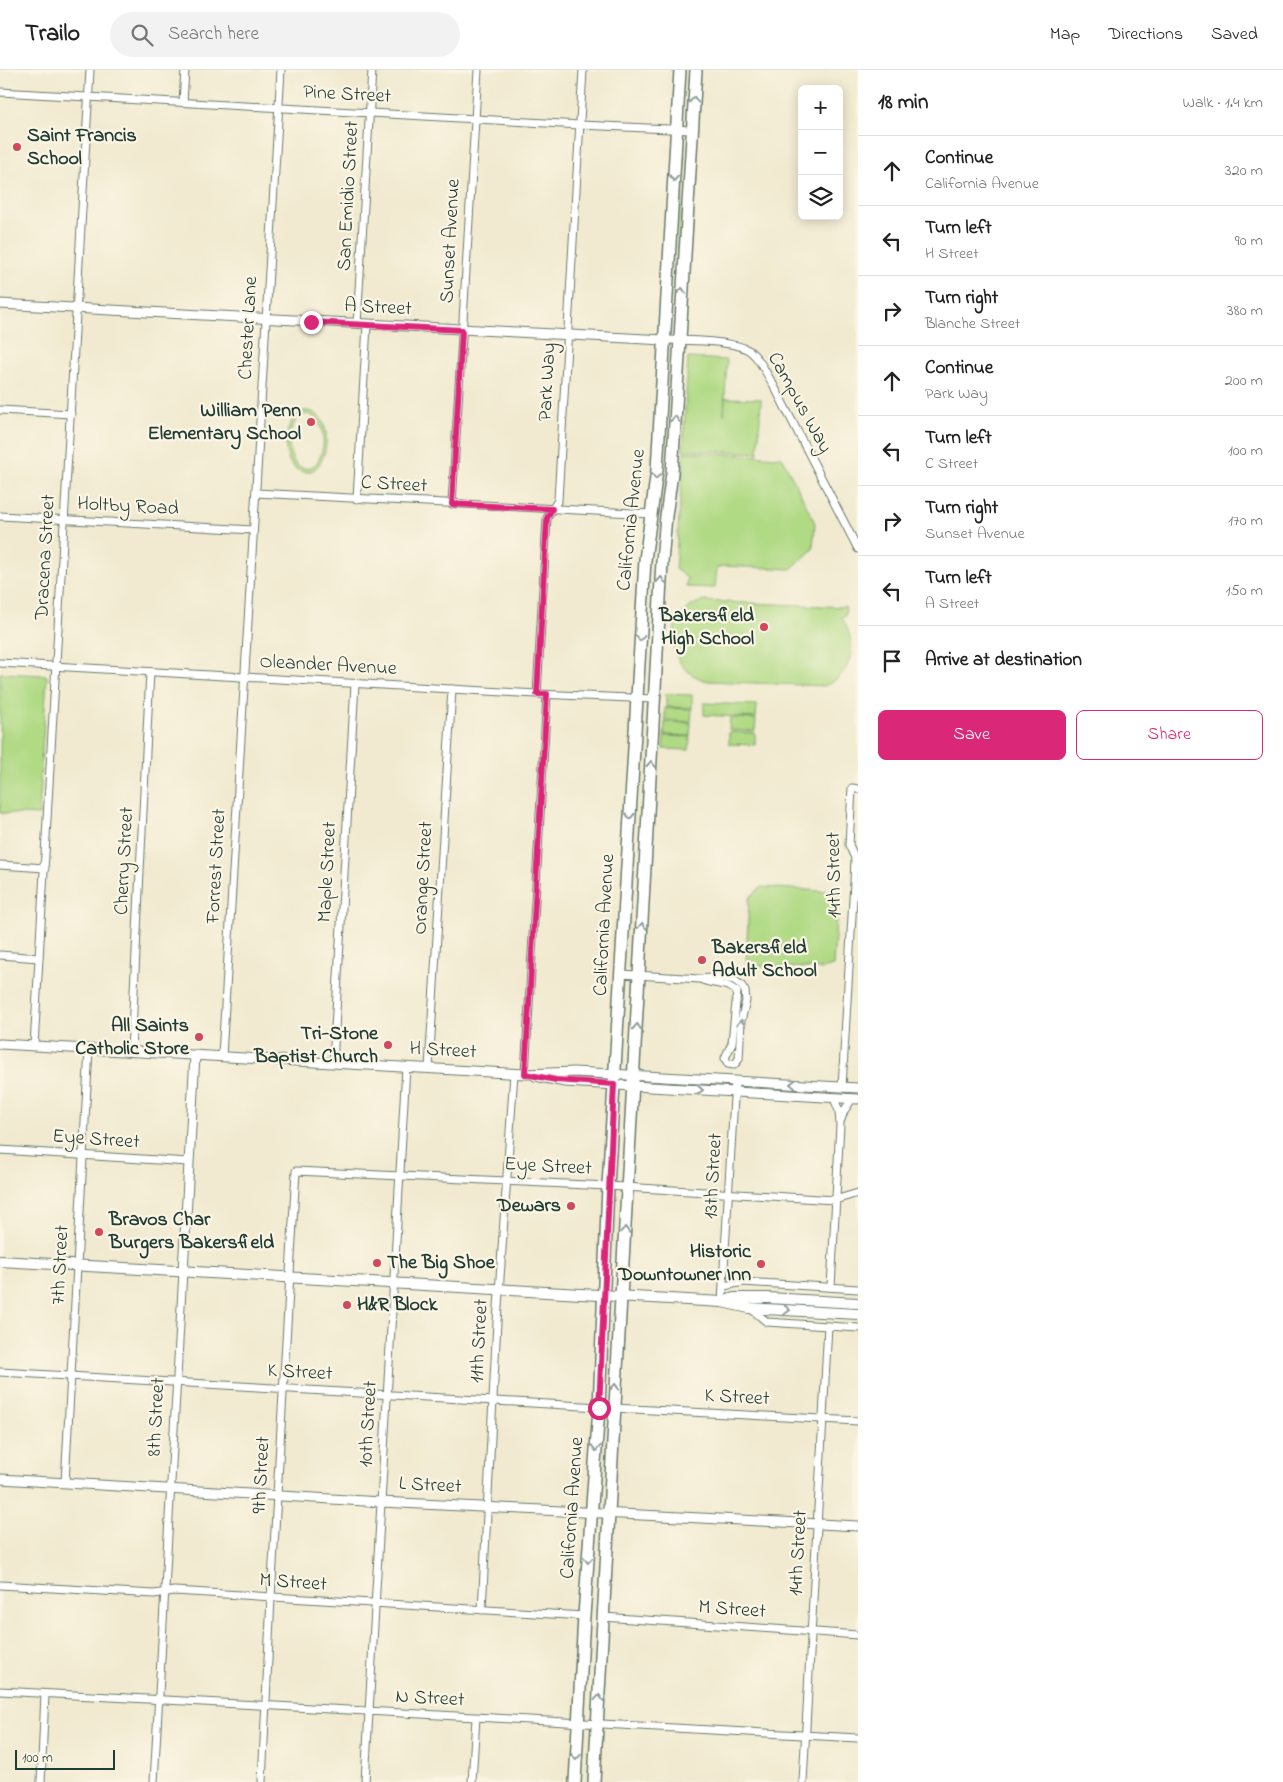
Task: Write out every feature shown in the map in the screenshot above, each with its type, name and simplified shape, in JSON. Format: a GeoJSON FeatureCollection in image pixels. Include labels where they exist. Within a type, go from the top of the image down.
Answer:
{"type":"FeatureCollection","features":[{"type":"Feature","properties":{"kind":"main road","name":"California Avenue"},"geometry":{"type":"LineString","coordinates":[[575,1782],[584,1616],[599,1407],[608,1186],[636,698],[645,560],[657,470],[680,70]]}},
{"type":"Feature","properties":{"kind":"main road","name":"California Avenue"},"geometry":{"type":"LineString","coordinates":[[594,1782],[662,562],[672,473],[696,70]]}},
{"type":"Feature","properties":{"kind":"main road"},"geometry":{"type":"LineString","coordinates":[[0,1261],[722,1302],[749,1308],[858,1314]]}},
{"type":"Feature","properties":{"kind":"main road"},"geometry":{"type":"LineString","coordinates":[[722,1302],[734,1298],[768,1298],[858,1303]]}},
{"type":"Feature","properties":{"kind":"street","name":"Dracena Street"},"geometry":{"type":"LineString","coordinates":[[34,1046],[90,70]]}},
{"type":"Feature","properties":{"kind":"street"},"geometry":{"type":"LineString","coordinates":[[183,102],[185,70]]}},
{"type":"Feature","properties":{"kind":"street","name":"Chester Lane"},"geometry":{"type":"LineString","coordinates":[[244,677],[281,70]]}},
{"type":"Feature","properties":{"kind":"street","name":"San Emidio Street"},"geometry":{"type":"LineString","coordinates":[[357,324],[372,70]]}},
{"type":"Feature","properties":{"kind":"street","name":"Sunset Avenue"},"geometry":{"type":"LineString","coordinates":[[452,504],[478,70]]}},
{"type":"Feature","properties":{"kind":"street","name":"Park Way"},"geometry":{"type":"LineString","coordinates":[[537,694],[547,518],[558,500],[583,70]]}},
{"type":"Feature","properties":{"kind":"street","name":"Pine Street"},"geometry":{"type":"LineString","coordinates":[[0,92],[692,130]]}},
{"type":"Feature","properties":{"kind":"street","name":"A Street"},"geometry":{"type":"LineString","coordinates":[[0,304],[664,340]]}},
{"type":"Feature","properties":{"kind":"street"},"geometry":{"type":"LineString","coordinates":[[357,499],[367,325]]}},
{"type":"Feature","properties":{"kind":"street","name":"Campus Way"},"geometry":{"type":"LineString","coordinates":[[664,340],[738,344],[751,351],[773,384],[858,549]]}},
{"type":"Feature","properties":{"kind":"street"},"geometry":{"type":"LineString","coordinates":[[0,410],[71,414]]}},
{"type":"Feature","properties":{"kind":"street","name":"C Street"},"geometry":{"type":"LineString","coordinates":[[256,493],[651,514]]}},
{"type":"Feature","properties":{"kind":"street","name":"Holtby Road"},"geometry":{"type":"LineString","coordinates":[[0,516],[253,530]]}},
{"type":"Feature","properties":{"kind":"street","name":"Oleander Avenue"},"geometry":{"type":"LineString","coordinates":[[0,663],[654,699]]}},
{"type":"Feature","properties":{"kind":"street","name":"Cherry Street"},"geometry":{"type":"LineString","coordinates":[[131,1051],[150,672]]}},
{"type":"Feature","properties":{"kind":"street","name":"Forrest Street"},"geometry":{"type":"LineString","coordinates":[[222,1056],[244,677]]}},
{"type":"Feature","properties":{"kind":"street","name":"Maple Street"},"geometry":{"type":"LineString","coordinates":[[333,1063],[355,684]]}},
{"type":"Feature","properties":{"kind":"street","name":"Orange Street"},"geometry":{"type":"LineString","coordinates":[[429,1068],[452,689]]}},
{"type":"Feature","properties":{"kind":"street"},"geometry":{"type":"LineString","coordinates":[[525,1074],[547,694]]}},
{"type":"Feature","properties":{"kind":"street","name":"14th Street"},"geometry":{"type":"LineString","coordinates":[[842,1087],[855,858],[849,845],[855,788]]}},
{"type":"Feature","properties":{"kind":"street"},"geometry":{"type":"LineString","coordinates":[[0,865],[45,868]]}},
{"type":"Feature","properties":{"kind":"street"},"geometry":{"type":"LineString","coordinates":[[0,956],[39,958]]}},
{"type":"Feature","properties":{"kind":"street"},"geometry":{"type":"LineString","coordinates":[[621,974],[700,979],[718,976],[738,982],[745,991],[747,998],[741,1022],[739,1059],[734,1065],[728,1064],[725,1058],[732,1043],[736,992],[732,987],[700,979]]}},
{"type":"Feature","properties":{"kind":"street","name":"H Street"},"geometry":{"type":"LineString","coordinates":[[0,1044],[525,1074],[574,1072],[615,1079],[734,1092],[855,1099]]}},
{"type":"Feature","properties":{"kind":"street","name":"7th Street"},"geometry":{"type":"LineString","coordinates":[[65,1483],[90,1049]]}},
{"type":"Feature","properties":{"kind":"street","name":"8th Street"},"geometry":{"type":"LineString","coordinates":[[154,1782],[195,1055]]}},
{"type":"Feature","properties":{"kind":"street","name":"10th Street"},"geometry":{"type":"LineString","coordinates":[[365,1782],[406,1067]]}},
{"type":"Feature","properties":{"kind":"street","name":"11th Street"},"geometry":{"type":"LineString","coordinates":[[482,1610],[499,1289],[514,1073]]}},
{"type":"Feature","properties":{"kind":"street","name":"H Street"},"geometry":{"type":"LineString","coordinates":[[634,1081],[735,1081],[858,1088]]}},
{"type":"Feature","properties":{"kind":"street","name":"13th Street"},"geometry":{"type":"LineString","coordinates":[[722,1302],[735,1081]]}},
{"type":"Feature","properties":{"kind":"street"},"geometry":{"type":"LineString","coordinates":[[792,1095],[809,1092],[835,1092],[842,1087]]}},
{"type":"Feature","properties":{"kind":"street"},"geometry":{"type":"LineString","coordinates":[[831,1288],[840,1125],[834,1098]]}},
{"type":"Feature","properties":{"kind":"street"},"geometry":{"type":"LineString","coordinates":[[840,1125],[844,1111],[855,1099]]}},
{"type":"Feature","properties":{"kind":"street","name":"Eye Street"},"geometry":{"type":"LineString","coordinates":[[0,1150],[190,1162]]}},
{"type":"Feature","properties":{"kind":"street","name":"Eye Street"},"geometry":{"type":"LineString","coordinates":[[296,1171],[608,1186],[835,1200],[858,1193]]}},
{"type":"Feature","properties":{"kind":"street","name":"9th Street"},"geometry":{"type":"LineString","coordinates":[[262,1782],[296,1171]]}},
{"type":"Feature","properties":{"kind":"street"},"geometry":{"type":"LineString","coordinates":[[724,1286],[743,1282],[858,1289]]}},
{"type":"Feature","properties":{"kind":"street"},"geometry":{"type":"LineString","coordinates":[[749,1308],[767,1322],[858,1328]]}},
{"type":"Feature","properties":{"kind":"street","name":"14th Street"},"geometry":{"type":"LineString","coordinates":[[803,1782],[828,1326]]}},
{"type":"Feature","properties":{"kind":"street","name":"K Street"},"geometry":{"type":"LineString","coordinates":[[0,1372],[599,1407]]}},
{"type":"Feature","properties":{"kind":"street","name":"K Street"},"geometry":{"type":"LineString","coordinates":[[614,1408],[858,1421]]}},
{"type":"Feature","properties":{"kind":"street","name":"L Street"},"geometry":{"type":"LineString","coordinates":[[0,1479],[381,1502],[858,1526]]}},
{"type":"Feature","properties":{"kind":"street","name":"M Street"},"geometry":{"type":"LineString","coordinates":[[0,1585],[154,1594],[174,1591],[584,1616]]}},
{"type":"Feature","properties":{"kind":"street","name":"M Street"},"geometry":{"type":"LineString","coordinates":[[603,1617],[858,1635]]}},
{"type":"Feature","properties":{"kind":"street","name":"N Street"},"geometry":{"type":"LineString","coordinates":[[0,1691],[858,1738]]}},
{"type":"Feature","properties":{"kind":"street"},"geometry":{"type":"LineString","coordinates":[[41,1782],[45,1694]]}},
{"type":"Feature","properties":{"kind":"street"},"geometry":{"type":"LineString","coordinates":[[472,1782],[476,1718]]}},
{"type":"Feature","properties":{"kind":"green space"},"geometry":{"type":"Polygon","coordinates":[[[683,141],[685,174],[675,327],[676,264],[683,141]]]}},
{"type":"Feature","properties":{"kind":"green space"},"geometry":{"type":"Polygon","coordinates":[[[688,358],[727,360],[724,415],[725,398],[761,399],[758,453],[683,450],[688,358]]]}},
{"type":"Feature","properties":{"kind":"green space"},"geometry":{"type":"Polygon","coordinates":[[[303,411],[315,413],[322,421],[326,432],[326,445],[323,457],[317,467],[309,472],[298,470],[288,458],[286,440],[291,422],[296,415],[303,411]],[[307,414],[300,417],[294,423],[291,431],[289,441],[292,458],[297,465],[303,468],[311,467],[317,462],[321,454],[323,435],[320,425],[315,418],[307,414]]]}},
{"type":"Feature","properties":{"kind":"green space"},"geometry":{"type":"Polygon","coordinates":[[[684,452],[782,457],[815,523],[813,549],[791,569],[723,566],[717,568],[715,588],[686,587],[687,578],[675,569],[684,452]]]}},
{"type":"Feature","properties":{"kind":"green space"},"geometry":{"type":"Polygon","coordinates":[[[702,601],[846,607],[845,616],[841,617],[850,636],[850,656],[847,665],[842,674],[824,686],[708,681],[693,675],[683,666],[676,655],[673,642],[674,630],[679,618],[689,608],[702,601]]]}},
{"type":"Feature","properties":{"kind":"green space"},"geometry":{"type":"Polygon","coordinates":[[[0,673],[46,675],[47,677],[39,815],[0,813],[0,673]]]}},
{"type":"Feature","properties":{"kind":"green space"},"geometry":{"type":"Polygon","coordinates":[[[666,694],[692,695],[692,708],[666,707],[666,694]]]}},
{"type":"Feature","properties":{"kind":"green space"},"geometry":{"type":"Polygon","coordinates":[[[704,703],[757,705],[756,718],[704,715],[704,703]]]}},
{"type":"Feature","properties":{"kind":"green space"},"geometry":{"type":"Polygon","coordinates":[[[665,708],[692,709],[691,722],[665,720],[665,708]]]}},
{"type":"Feature","properties":{"kind":"green space"},"geometry":{"type":"Polygon","coordinates":[[[730,718],[756,719],[755,731],[729,730],[730,718]]]}},
{"type":"Feature","properties":{"kind":"green space"},"geometry":{"type":"Polygon","coordinates":[[[665,722],[691,723],[690,736],[664,735],[665,722]]]}},
{"type":"Feature","properties":{"kind":"green space"},"geometry":{"type":"Polygon","coordinates":[[[729,732],[755,733],[755,745],[729,744],[729,732]]]}},
{"type":"Feature","properties":{"kind":"green space"},"geometry":{"type":"Polygon","coordinates":[[[664,736],[690,737],[689,750],[663,749],[664,736]]]}},
{"type":"Feature","properties":{"kind":"green space"},"geometry":{"type":"Polygon","coordinates":[[[761,887],[838,892],[833,966],[822,969],[746,965],[749,898],[761,887]]]}},
{"type":"Feature","properties":{"kind":"place","name":"Saint Francis School"},"geometry":{"type":"Point","coordinates":[17,147]}},
{"type":"Feature","properties":{"kind":"place","name":"William Penn Elementary School"},"geometry":{"type":"Point","coordinates":[311,422]}},
{"type":"Feature","properties":{"kind":"place","name":"Bakersfield High School"},"geometry":{"type":"Point","coordinates":[764,627]}},
{"type":"Feature","properties":{"kind":"place","name":"Bakersfield Adult School"},"geometry":{"type":"Point","coordinates":[702,960]}},
{"type":"Feature","properties":{"kind":"place","name":"All Saints Catholic Store"},"geometry":{"type":"Point","coordinates":[199,1037]}},
{"type":"Feature","properties":{"kind":"place","name":"Tri-Stone Baptist Church"},"geometry":{"type":"Point","coordinates":[388,1045]}},
{"type":"Feature","properties":{"kind":"place","name":"Dewars"},"geometry":{"type":"Point","coordinates":[571,1206]}},
{"type":"Feature","properties":{"kind":"place","name":"Bravos Char Burgers Bakersfield"},"geometry":{"type":"Point","coordinates":[99,1232]}},
{"type":"Feature","properties":{"kind":"place","name":"The Big Shoe"},"geometry":{"type":"Point","coordinates":[377,1263]}},
{"type":"Feature","properties":{"kind":"place","name":"Historic Downtowner Inn"},"geometry":{"type":"Point","coordinates":[761,1264]}},
{"type":"Feature","properties":{"kind":"place","name":"H&R Block"},"geometry":{"type":"Point","coordinates":[347,1305]}},
{"type":"Feature","properties":{"kind":"route"},"geometry":{"type":"LineString","coordinates":[[311,322],[462,330],[452,504],[552,509],[547,518],[537,694],[547,694],[525,1074],[565,1082],[614,1084],[599,1408]]}}]}
